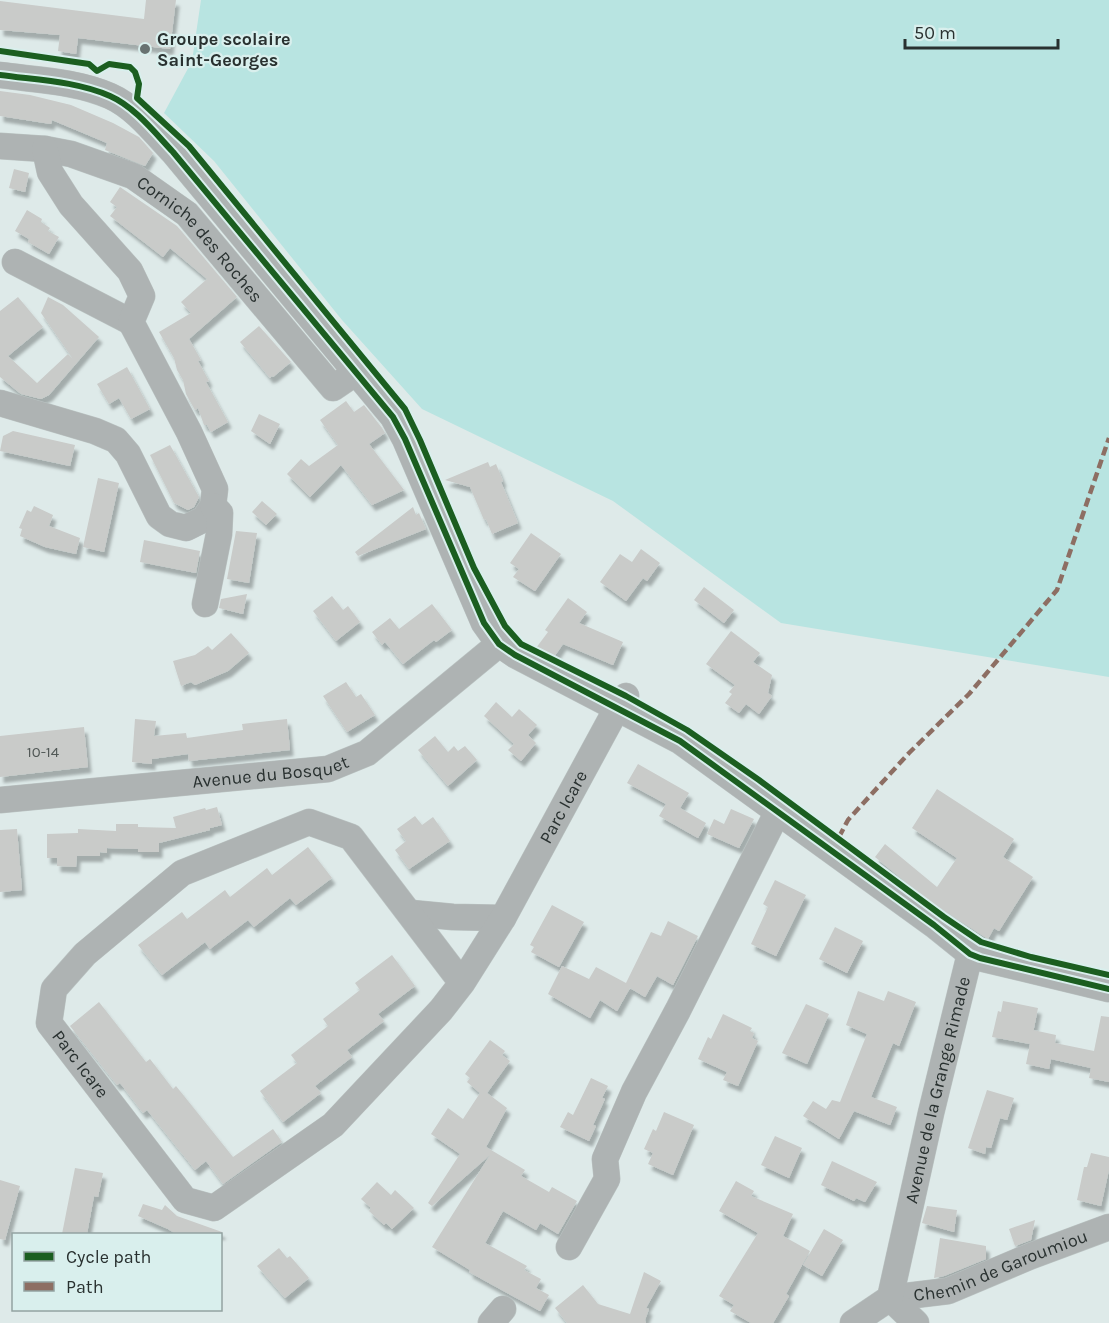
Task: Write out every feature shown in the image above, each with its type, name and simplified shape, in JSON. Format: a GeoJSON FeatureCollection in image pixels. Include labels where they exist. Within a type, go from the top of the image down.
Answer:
{"type":"FeatureCollection","features":[{"type":"Feature","properties":{"kind":"street","name":"Avenue de la Grange Rimade"},"geometry":{"type":"LineString","coordinates":[[0,75],[81,87],[112,96],[138,115],[173,152],[393,417],[405,439],[484,623],[499,644],[515,656],[621,702],[778,811],[970,954],[931,1113],[890,1298]]}},
{"type":"Feature","properties":{"kind":"street","name":"Corniche des Roches"},"geometry":{"type":"LineString","coordinates":[[0,146],[45,148],[71,154],[133,176],[187,214],[333,388],[355,373]]}},
{"type":"Feature","properties":{"kind":"street"},"geometry":{"type":"LineString","coordinates":[[45,148],[50,172],[70,205],[130,271],[142,296],[131,322]]}},
{"type":"Feature","properties":{"kind":"street"},"geometry":{"type":"LineString","coordinates":[[0,403],[116,440],[128,454],[159,516],[171,525],[186,528],[204,519],[213,506],[215,489],[189,432],[131,322],[15,262]]}},
{"type":"Feature","properties":{"kind":"street"},"geometry":{"type":"LineString","coordinates":[[206,604],[219,534],[220,513],[213,506]]}},
{"type":"Feature","properties":{"kind":"street","name":"Avenue du Bosquet"},"geometry":{"type":"LineString","coordinates":[[0,800],[328,769],[367,753],[499,644]]}},
{"type":"Feature","properties":{"kind":"street","name":"Parc Icare"},"geometry":{"type":"LineString","coordinates":[[462,983],[351,837],[309,822],[182,873],[85,954],[54,989],[49,1023],[185,1200],[214,1208],[333,1125],[441,1010],[462,983],[503,918],[621,702]]}},
{"type":"Feature","properties":{"kind":"street"},"geometry":{"type":"LineString","coordinates":[[569,1247],[607,1179],[605,1159],[634,1092],[778,811]]}},
{"type":"Feature","properties":{"kind":"street"},"geometry":{"type":"LineString","coordinates":[[411,913],[503,918]]}},
{"type":"Feature","properties":{"kind":"street"},"geometry":{"type":"LineString","coordinates":[[970,954],[1109,989]]}},
{"type":"Feature","properties":{"kind":"street","name":"Chemin de Garoumiou"},"geometry":{"type":"LineString","coordinates":[[890,1298],[948,1291],[1109,1227]]}},
{"type":"Feature","properties":{"kind":"street"},"geometry":{"type":"LineString","coordinates":[[853,1323],[890,1298],[916,1323]]}},
{"type":"Feature","properties":{"kind":"shaded area"},"geometry":{"type":"Polygon","coordinates":[[[201,0],[1109,0],[1109,677],[781,623],[613,501],[422,409],[342,320],[214,161],[164,113],[192,61],[201,0]]]}},
{"type":"Feature","properties":{"kind":"building","name":"Groupe scolaire Saint-Georges"},"geometry":{"type":"Polygon","coordinates":[[[146,0],[176,0],[170,49],[78,38],[76,54],[58,51],[60,35],[0,30],[0,1],[144,19],[146,0]]]}},
{"type":"Feature","properties":{"kind":"building"},"geometry":{"type":"Polygon","coordinates":[[[0,91],[30,95],[71,105],[139,137],[153,153],[145,166],[105,150],[107,143],[52,120],[51,124],[0,116],[0,91]]]}},
{"type":"Feature","properties":{"kind":"building"},"geometry":{"type":"Polygon","coordinates":[[[14,169],[29,173],[25,192],[9,188],[14,169]]]}},
{"type":"Feature","properties":{"kind":"building"},"geometry":{"type":"Polygon","coordinates":[[[120,187],[177,226],[237,297],[189,339],[201,360],[198,361],[209,381],[206,382],[228,422],[211,432],[207,425],[204,425],[198,408],[195,410],[186,394],[174,358],[159,332],[191,313],[181,302],[207,279],[170,248],[163,257],[110,216],[117,207],[110,202],[120,187]]]}},
{"type":"Feature","properties":{"kind":"building"},"geometry":{"type":"Polygon","coordinates":[[[27,210],[42,219],[41,222],[50,228],[48,231],[59,237],[49,254],[28,242],[29,239],[15,231],[27,210]]]}},
{"type":"Feature","properties":{"kind":"building"},"geometry":{"type":"Polygon","coordinates":[[[18,297],[43,327],[8,356],[37,383],[68,354],[73,359],[41,313],[48,297],[63,305],[99,337],[49,395],[41,399],[21,394],[0,377],[0,311],[18,297]]]}},
{"type":"Feature","properties":{"kind":"building"},"geometry":{"type":"Polygon","coordinates":[[[259,326],[291,362],[270,378],[240,342],[259,326]]]}},
{"type":"Feature","properties":{"kind":"building"},"geometry":{"type":"Polygon","coordinates":[[[127,367],[150,409],[131,419],[119,398],[109,404],[97,384],[127,367]]]}},
{"type":"Feature","properties":{"kind":"building"},"geometry":{"type":"Polygon","coordinates":[[[346,401],[354,412],[364,405],[382,428],[385,433],[369,444],[404,490],[372,505],[341,465],[310,497],[287,474],[301,459],[309,466],[338,445],[320,420],[346,401]]]}},
{"type":"Feature","properties":{"kind":"building"},"geometry":{"type":"Polygon","coordinates":[[[259,414],[280,424],[270,444],[251,431],[259,414]]]}},
{"type":"Feature","properties":{"kind":"building"},"geometry":{"type":"Polygon","coordinates":[[[13,431],[75,445],[70,466],[0,451],[3,436],[13,431]]]}},
{"type":"Feature","properties":{"kind":"building"},"geometry":{"type":"Polygon","coordinates":[[[170,445],[199,497],[194,507],[188,510],[174,503],[150,455],[170,445]]]}},
{"type":"Feature","properties":{"kind":"building"},"geometry":{"type":"Polygon","coordinates":[[[488,462],[490,467],[496,464],[518,523],[492,534],[470,487],[445,480],[488,462]]]}},
{"type":"Feature","properties":{"kind":"building"},"geometry":{"type":"Polygon","coordinates":[[[98,478],[119,483],[104,552],[83,547],[98,478]]]}},
{"type":"Feature","properties":{"kind":"building"},"geometry":{"type":"Polygon","coordinates":[[[262,501],[277,514],[266,525],[252,512],[262,501]]]}},
{"type":"Feature","properties":{"kind":"building"},"geometry":{"type":"Polygon","coordinates":[[[34,506],[53,515],[49,526],[80,538],[76,554],[45,547],[20,536],[22,529],[19,528],[27,510],[31,512],[34,506]]]}},
{"type":"Feature","properties":{"kind":"building"},"geometry":{"type":"Polygon","coordinates":[[[413,507],[416,515],[419,513],[426,529],[358,556],[355,552],[413,507]]]}},
{"type":"Feature","properties":{"kind":"building"},"geometry":{"type":"Polygon","coordinates":[[[236,531],[257,533],[249,583],[227,579],[236,531]]]}},
{"type":"Feature","properties":{"kind":"building"},"geometry":{"type":"Polygon","coordinates":[[[531,533],[561,554],[535,591],[513,577],[519,569],[510,563],[531,533]]]}},
{"type":"Feature","properties":{"kind":"building"},"geometry":{"type":"Polygon","coordinates":[[[144,540],[200,551],[196,573],[140,562],[144,540]]]}},
{"type":"Feature","properties":{"kind":"building"},"geometry":{"type":"Polygon","coordinates":[[[641,549],[660,563],[647,581],[643,578],[626,601],[600,582],[620,554],[632,562],[641,549]]]}},
{"type":"Feature","properties":{"kind":"building"},"geometry":{"type":"Polygon","coordinates":[[[704,587],[734,610],[724,623],[694,600],[704,587]]]}},
{"type":"Feature","properties":{"kind":"building"},"geometry":{"type":"Polygon","coordinates":[[[247,594],[243,614],[219,608],[221,599],[247,594]]]}},
{"type":"Feature","properties":{"kind":"building"},"geometry":{"type":"Polygon","coordinates":[[[332,596],[343,610],[348,606],[360,622],[336,641],[313,611],[332,596]]]}},
{"type":"Feature","properties":{"kind":"building"},"geometry":{"type":"Polygon","coordinates":[[[568,598],[587,612],[579,623],[623,642],[613,665],[563,644],[554,657],[536,648],[548,632],[545,630],[568,598]]]}},
{"type":"Feature","properties":{"kind":"building"},"geometry":{"type":"Polygon","coordinates":[[[432,604],[452,630],[436,642],[434,640],[403,664],[385,642],[382,645],[372,632],[390,618],[399,629],[432,604]]]}},
{"type":"Feature","properties":{"kind":"building"},"geometry":{"type":"Polygon","coordinates":[[[731,631],[760,653],[753,662],[772,675],[768,693],[772,696],[759,714],[746,704],[739,713],[725,703],[732,694],[729,692],[735,685],[706,664],[731,631]]]}},
{"type":"Feature","properties":{"kind":"building"},"geometry":{"type":"Polygon","coordinates":[[[231,633],[249,653],[228,671],[195,685],[191,682],[181,686],[173,661],[195,655],[208,646],[212,650],[231,633]]]}},
{"type":"Feature","properties":{"kind":"building"},"geometry":{"type":"Polygon","coordinates":[[[346,682],[356,697],[361,694],[375,715],[347,732],[323,696],[346,682]]]}},
{"type":"Feature","properties":{"kind":"building"},"geometry":{"type":"Polygon","coordinates":[[[496,702],[512,717],[519,709],[537,725],[528,735],[536,743],[521,761],[508,750],[514,744],[484,716],[496,702]]]}},
{"type":"Feature","properties":{"kind":"building"},"geometry":{"type":"Polygon","coordinates":[[[135,719],[156,721],[154,736],[186,733],[187,738],[243,730],[242,724],[287,719],[290,750],[189,761],[188,754],[152,759],[152,764],[132,762],[135,719]]]}},
{"type":"Feature","properties":{"kind":"building"},"geometry":{"type":"Polygon","coordinates":[[[84,727],[88,767],[0,777],[0,736],[84,727]]]}},
{"type":"Feature","properties":{"kind":"building"},"geometry":{"type":"Polygon","coordinates":[[[435,736],[448,752],[454,746],[458,751],[465,746],[477,760],[448,786],[418,750],[435,736]]]}},
{"type":"Feature","properties":{"kind":"building"},"geometry":{"type":"Polygon","coordinates":[[[638,764],[689,793],[680,808],[706,823],[698,838],[659,816],[666,804],[627,783],[638,764]]]}},
{"type":"Feature","properties":{"kind":"building"},"geometry":{"type":"Polygon","coordinates":[[[937,789],[1014,839],[1003,857],[1033,877],[999,931],[994,928],[988,939],[929,901],[875,857],[885,844],[937,887],[957,858],[912,828],[937,789]]]}},
{"type":"Feature","properties":{"kind":"building"},"geometry":{"type":"Polygon","coordinates":[[[217,807],[222,825],[159,843],[159,852],[107,848],[107,853],[100,852],[100,856],[77,856],[76,867],[57,866],[57,858],[47,858],[47,834],[78,833],[78,829],[116,831],[116,824],[176,828],[173,817],[217,807]]]}},
{"type":"Feature","properties":{"kind":"building"},"geometry":{"type":"Polygon","coordinates":[[[731,809],[754,819],[739,848],[707,834],[714,819],[724,824],[731,809]]]}},
{"type":"Feature","properties":{"kind":"building"},"geometry":{"type":"Polygon","coordinates":[[[415,816],[422,825],[433,817],[450,841],[409,869],[395,850],[406,841],[397,829],[415,816]]]}},
{"type":"Feature","properties":{"kind":"building"},"geometry":{"type":"Polygon","coordinates":[[[17,829],[22,890],[0,892],[0,830],[17,829]]]}},
{"type":"Feature","properties":{"kind":"building"},"geometry":{"type":"Polygon","coordinates":[[[308,847],[332,878],[296,905],[290,898],[254,927],[248,920],[210,949],[205,942],[162,975],[138,945],[182,912],[187,919],[225,890],[230,897],[267,868],[272,875],[308,847]]]}},
{"type":"Feature","properties":{"kind":"building"},"geometry":{"type":"Polygon","coordinates":[[[775,880],[806,895],[776,956],[751,944],[768,907],[763,904],[775,880]]]}},
{"type":"Feature","properties":{"kind":"building"},"geometry":{"type":"Polygon","coordinates":[[[552,905],[584,922],[559,967],[531,952],[534,947],[530,945],[552,905]]]}},
{"type":"Feature","properties":{"kind":"building"},"geometry":{"type":"Polygon","coordinates":[[[668,921],[698,936],[673,985],[657,976],[645,997],[630,988],[617,1011],[600,1000],[590,1018],[548,994],[562,966],[589,979],[596,967],[626,983],[651,932],[661,936],[668,921]]]}},
{"type":"Feature","properties":{"kind":"building"},"geometry":{"type":"Polygon","coordinates":[[[835,927],[863,941],[847,973],[819,959],[835,927]]]}},
{"type":"Feature","properties":{"kind":"building"},"geometry":{"type":"Polygon","coordinates":[[[392,955],[415,986],[378,1014],[384,1021],[347,1050],[352,1057],[315,1086],[321,1093],[283,1122],[260,1091],[297,1063],[291,1055],[328,1026],[323,1019],[360,990],[355,983],[392,955]]]}},
{"type":"Feature","properties":{"kind":"building"},"geometry":{"type":"Polygon","coordinates":[[[858,991],[884,1001],[888,991],[916,1002],[899,1046],[893,1043],[871,1097],[897,1107],[890,1125],[854,1111],[839,1139],[803,1116],[813,1101],[826,1109],[832,1100],[840,1102],[867,1034],[846,1025],[858,991]]]}},
{"type":"Feature","properties":{"kind":"building"},"geometry":{"type":"Polygon","coordinates":[[[1003,1001],[1038,1008],[1034,1030],[1056,1035],[1055,1043],[1094,1051],[1101,1016],[1109,1017],[1109,1082],[1089,1078],[1091,1068],[1051,1059],[1049,1069],[1026,1064],[1030,1044],[992,1037],[998,1011],[1001,1012],[1003,1001]]]}},
{"type":"Feature","properties":{"kind":"building"},"geometry":{"type":"Polygon","coordinates":[[[99,1002],[146,1062],[150,1059],[173,1089],[176,1086],[233,1157],[273,1129],[282,1142],[223,1184],[206,1161],[195,1170],[147,1110],[143,1113],[120,1083],[117,1085],[70,1026],[99,1002]]]}},
{"type":"Feature","properties":{"kind":"building"},"geometry":{"type":"Polygon","coordinates":[[[806,1004],[829,1014],[807,1064],[782,1053],[806,1004]]]}},
{"type":"Feature","properties":{"kind":"building"},"geometry":{"type":"Polygon","coordinates":[[[723,1014],[752,1028],[750,1031],[754,1033],[752,1038],[758,1041],[738,1086],[723,1080],[727,1072],[698,1059],[708,1037],[711,1039],[723,1014]]]}},
{"type":"Feature","properties":{"kind":"building"},"geometry":{"type":"Polygon","coordinates":[[[490,1040],[505,1051],[502,1055],[510,1061],[487,1093],[507,1108],[486,1147],[525,1170],[521,1176],[549,1192],[552,1187],[577,1201],[558,1234],[540,1223],[536,1230],[503,1211],[485,1243],[527,1266],[524,1270],[541,1279],[536,1288],[549,1295],[540,1311],[469,1272],[470,1270],[432,1247],[490,1155],[432,1206],[428,1203],[460,1154],[431,1134],[448,1108],[463,1119],[480,1093],[467,1082],[470,1078],[465,1074],[490,1040]]]}},
{"type":"Feature","properties":{"kind":"building"},"geometry":{"type":"Polygon","coordinates":[[[591,1078],[608,1086],[589,1141],[560,1127],[568,1112],[573,1115],[591,1078]]]}},
{"type":"Feature","properties":{"kind":"building"},"geometry":{"type":"Polygon","coordinates":[[[987,1090],[1014,1098],[1007,1120],[1000,1118],[991,1148],[986,1147],[985,1154],[968,1148],[987,1090]]]}},
{"type":"Feature","properties":{"kind":"building"},"geometry":{"type":"Polygon","coordinates":[[[664,1112],[694,1125],[673,1175],[648,1164],[653,1153],[644,1149],[653,1129],[656,1131],[664,1112]]]}},
{"type":"Feature","properties":{"kind":"building"},"geometry":{"type":"Polygon","coordinates":[[[775,1136],[802,1148],[789,1178],[761,1165],[775,1136]]]}},
{"type":"Feature","properties":{"kind":"building"},"geometry":{"type":"Polygon","coordinates":[[[1091,1153],[1109,1157],[1109,1170],[1101,1206],[1077,1200],[1084,1167],[1087,1167],[1091,1153]]]}},
{"type":"Feature","properties":{"kind":"building"},"geometry":{"type":"Polygon","coordinates":[[[832,1161],[877,1182],[865,1202],[856,1198],[854,1201],[821,1185],[832,1161]]]}},
{"type":"Feature","properties":{"kind":"building"},"geometry":{"type":"Polygon","coordinates":[[[75,1168],[103,1173],[98,1197],[94,1196],[87,1233],[62,1233],[75,1168]]]}},
{"type":"Feature","properties":{"kind":"building"},"geometry":{"type":"Polygon","coordinates":[[[0,1180],[20,1186],[5,1240],[0,1239],[0,1180]]]}},
{"type":"Feature","properties":{"kind":"building"},"geometry":{"type":"Polygon","coordinates":[[[736,1181],[754,1191],[751,1196],[793,1214],[783,1236],[810,1251],[786,1294],[789,1296],[773,1323],[751,1323],[730,1311],[734,1305],[719,1296],[758,1233],[719,1211],[736,1181]]]}},
{"type":"Feature","properties":{"kind":"building"},"geometry":{"type":"Polygon","coordinates":[[[377,1182],[391,1195],[395,1190],[414,1208],[392,1229],[369,1211],[371,1208],[361,1199],[377,1182]]]}},
{"type":"Feature","properties":{"kind":"building"},"geometry":{"type":"Polygon","coordinates":[[[143,1204],[162,1210],[165,1205],[177,1216],[222,1233],[174,1233],[138,1216],[143,1204]]]}},
{"type":"Feature","properties":{"kind":"building"},"geometry":{"type":"Polygon","coordinates":[[[927,1206],[957,1210],[954,1232],[922,1223],[927,1206]]]}},
{"type":"Feature","properties":{"kind":"building"},"geometry":{"type":"Polygon","coordinates":[[[1035,1220],[1031,1240],[1015,1246],[1009,1229],[1035,1220]]]}},
{"type":"Feature","properties":{"kind":"building"},"geometry":{"type":"Polygon","coordinates":[[[824,1229],[843,1240],[822,1276],[803,1265],[824,1229]]]}},
{"type":"Feature","properties":{"kind":"building"},"geometry":{"type":"Polygon","coordinates":[[[940,1238],[986,1246],[986,1259],[934,1278],[940,1238]]]}},
{"type":"Feature","properties":{"kind":"building"},"geometry":{"type":"Polygon","coordinates":[[[279,1248],[287,1258],[290,1256],[309,1278],[285,1298],[257,1266],[279,1248]]]}},
{"type":"Feature","properties":{"kind":"building"},"geometry":{"type":"Polygon","coordinates":[[[644,1272],[661,1281],[646,1308],[649,1309],[646,1323],[567,1323],[555,1308],[583,1285],[598,1304],[630,1314],[644,1272]]]}},
{"type":"Feature","properties":{"kind":"marked path"},"geometry":{"type":"LineString","coordinates":[[839,837],[848,820],[909,753],[969,694],[1057,590],[1109,438]]}},
{"type":"Feature","properties":{"kind":"cycle path"},"geometry":{"type":"LineString","coordinates":[[0,51],[89,64],[97,71],[109,64],[130,67],[135,72],[139,84],[137,98],[189,146],[405,409],[474,568],[505,626],[521,644],[626,696],[687,730],[981,942],[1031,957],[1109,975]]}},
{"type":"Feature","properties":{"kind":"cycle path"},"geometry":{"type":"LineString","coordinates":[[0,75],[70,84],[110,96],[136,114],[173,152],[393,417],[405,439],[484,623],[499,644],[515,655],[680,741],[934,925],[970,954],[1109,989]]}},
{"type":"Feature","properties":{"kind":"place","name":"Groupe scolaire Saint-Georges"},"geometry":{"type":"Point","coordinates":[145,49]}}]}
